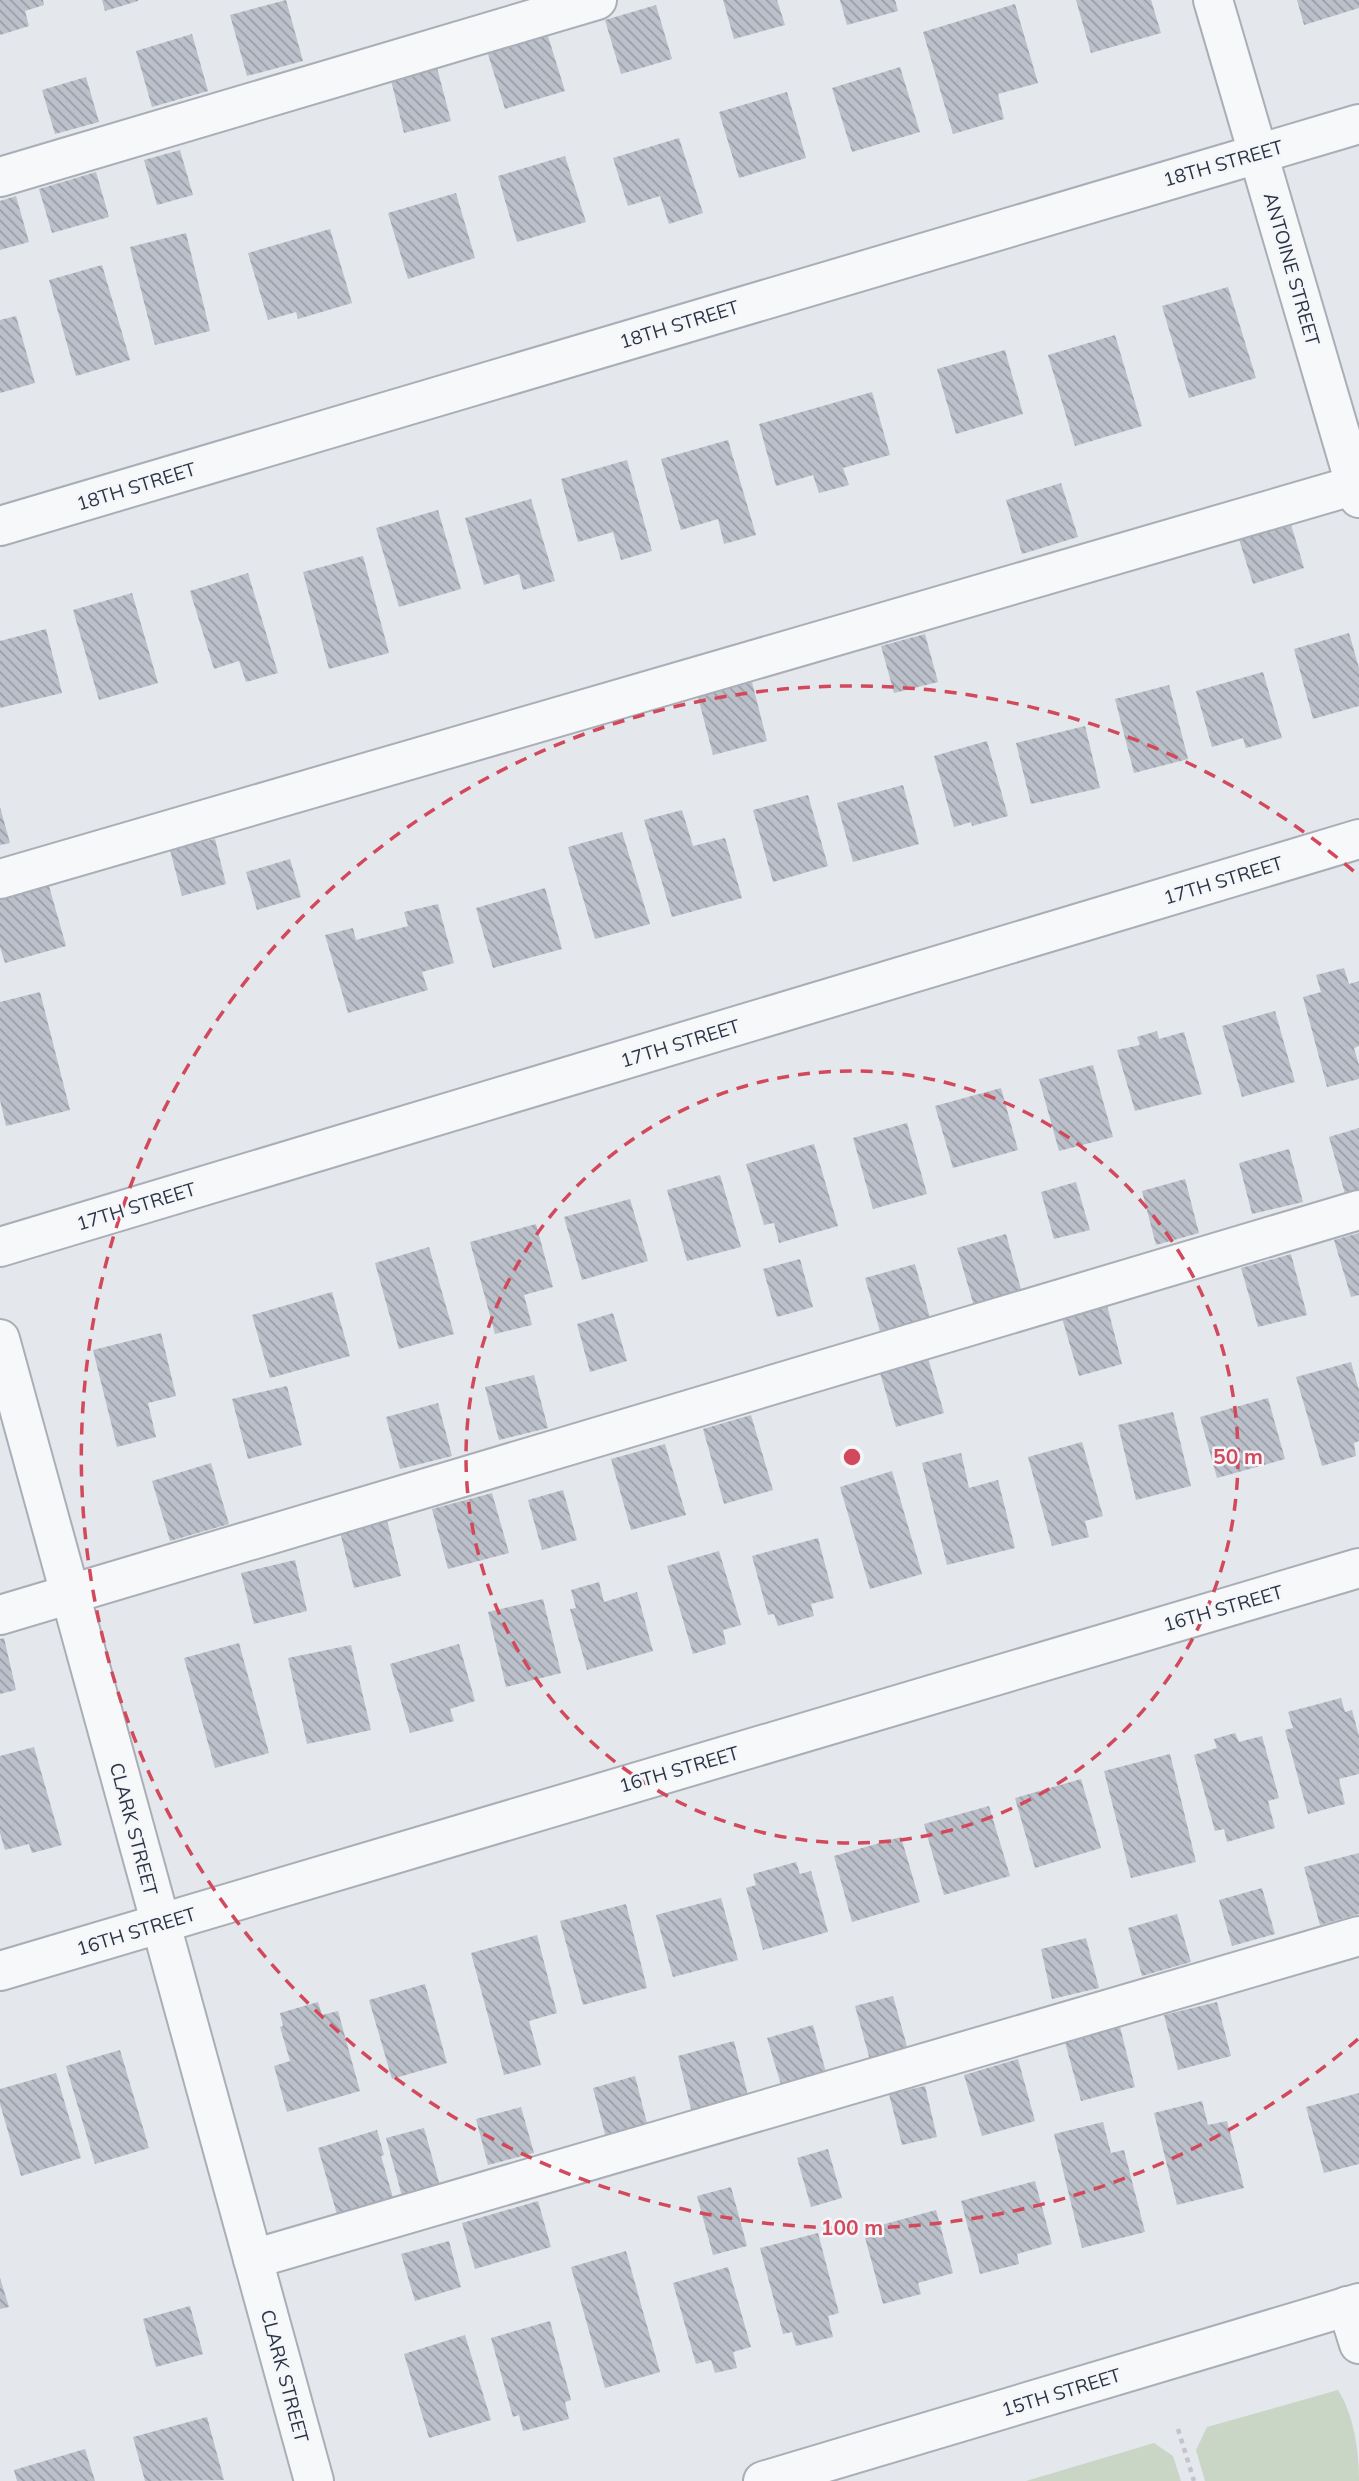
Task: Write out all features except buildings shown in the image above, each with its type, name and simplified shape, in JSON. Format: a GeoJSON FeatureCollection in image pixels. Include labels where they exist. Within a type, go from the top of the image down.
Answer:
{"type":"FeatureCollection","features":[{"type":"Feature","properties":{"kind":"street"},"geometry":{"type":"LineString","coordinates":[[0,177],[597,0]]}},
{"type":"Feature","properties":{"kind":"street","name":"ANTOINE STREET"},"geometry":{"type":"LineString","coordinates":[[1213,0],[1358,489]]}},
{"type":"Feature","properties":{"kind":"street","name":"18TH STREET"},"geometry":{"type":"LineString","coordinates":[[0,526],[1359,124]]}},
{"type":"Feature","properties":{"kind":"street"},"geometry":{"type":"LineString","coordinates":[[0,879],[1358,489]]}},
{"type":"Feature","properties":{"kind":"street","name":"17TH STREET"},"geometry":{"type":"LineString","coordinates":[[0,1247],[1359,839]]}},
{"type":"Feature","properties":{"kind":"street"},"geometry":{"type":"LineString","coordinates":[[0,1615],[1359,1210]]}},
{"type":"Feature","properties":{"kind":"street","name":"CLARK STREET"},"geometry":{"type":"LineString","coordinates":[[0,1339],[314,2481]]}},
{"type":"Feature","properties":{"kind":"street","name":"16TH STREET"},"geometry":{"type":"LineString","coordinates":[[0,1971],[1359,1568]]}},
{"type":"Feature","properties":{"kind":"street"},"geometry":{"type":"LineString","coordinates":[[253,2259],[1359,1936]]}},
{"type":"Feature","properties":{"kind":"street"},"geometry":{"type":"LineString","coordinates":[[1353,2304],[1359,2344]]}},
{"type":"Feature","properties":{"kind":"street","name":"15TH STREET"},"geometry":{"type":"LineString","coordinates":[[762,2481],[1353,2304]]}},
{"type":"Feature","properties":{"kind":"path"},"geometry":{"type":"LineString","coordinates":[[1178,2429],[1194,2481]]}},
{"type":"Feature","properties":{"kind":"green space"},"geometry":{"type":"Polygon","coordinates":[[[1338,2390],[1348,2410],[1354,2434],[1359,2481],[1205,2481],[1196,2450],[1207,2427],[1338,2390]]]}},
{"type":"Feature","properties":{"kind":"green space"},"geometry":{"type":"Polygon","coordinates":[[[1154,2443],[1173,2456],[1181,2481],[1026,2481],[1154,2443]]]}}]}
